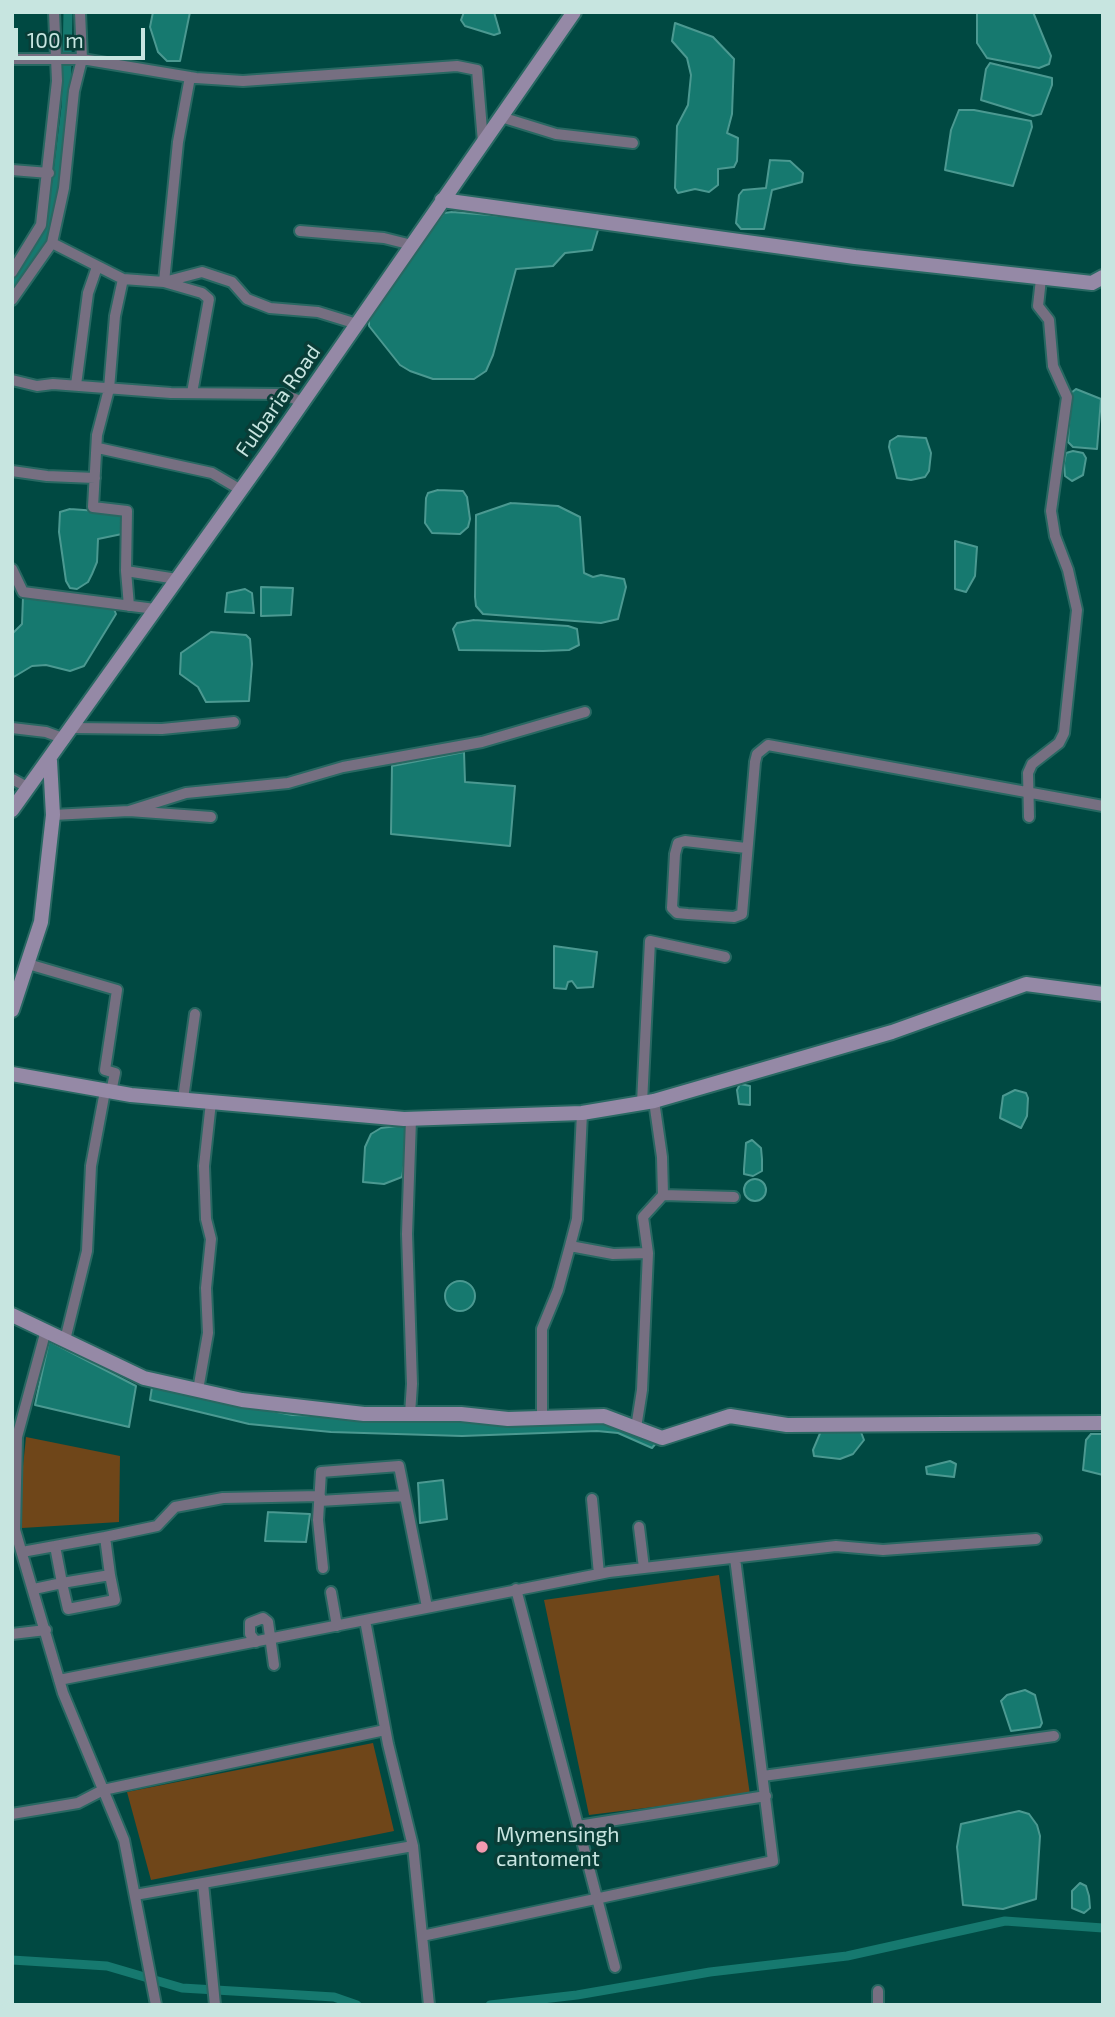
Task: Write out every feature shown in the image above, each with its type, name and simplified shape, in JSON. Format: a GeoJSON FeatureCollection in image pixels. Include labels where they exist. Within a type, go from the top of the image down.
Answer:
{"type":"FeatureCollection","features":[{"type":"Feature","properties":{"kind":"street"},"geometry":{"type":"LineString","coordinates":[[12,272],[41,225],[49,173],[57,81],[54,12]]}},
{"type":"Feature","properties":{"kind":"street"},"geometry":{"type":"LineString","coordinates":[[12,300],[52,243],[64,188],[74,91],[82,59],[80,12]]}},
{"type":"Feature","properties":{"kind":"street","name":"Fulbaria Road"},"geometry":{"type":"LineString","coordinates":[[12,810],[50,761],[303,402],[573,12]]}},
{"type":"Feature","properties":{"kind":"street"},"geometry":{"type":"LineString","coordinates":[[12,59],[82,59],[190,77],[243,81],[457,66],[477,70],[483,142]]}},
{"type":"Feature","properties":{"kind":"street"},"geometry":{"type":"LineString","coordinates":[[164,282],[178,142],[190,77]]}},
{"type":"Feature","properties":{"kind":"street"},"geometry":{"type":"LineString","coordinates":[[501,117],[556,134],[633,144]]}},
{"type":"Feature","properties":{"kind":"street"},"geometry":{"type":"LineString","coordinates":[[12,170],[49,173]]}},
{"type":"Feature","properties":{"kind":"street"},"geometry":{"type":"LineString","coordinates":[[443,200],[855,257],[1041,279],[1092,284],[1103,277]]}},
{"type":"Feature","properties":{"kind":"street"},"geometry":{"type":"LineString","coordinates":[[300,231],[384,238],[412,245]]}},
{"type":"Feature","properties":{"kind":"street"},"geometry":{"type":"LineString","coordinates":[[52,243],[123,279],[164,282],[202,293],[209,299],[192,393]]}},
{"type":"Feature","properties":{"kind":"street"},"geometry":{"type":"LineString","coordinates":[[76,385],[88,293],[97,267]]}},
{"type":"Feature","properties":{"kind":"street"},"geometry":{"type":"LineString","coordinates":[[164,282],[202,272],[232,282],[247,299],[270,308],[318,312],[357,324]]}},
{"type":"Feature","properties":{"kind":"street"},"geometry":{"type":"LineString","coordinates":[[123,279],[115,316],[109,390],[97,435],[93,507],[127,511],[126,571],[129,606]]}},
{"type":"Feature","properties":{"kind":"street"},"geometry":{"type":"LineString","coordinates":[[1030,817],[1027,792],[1028,774],[1032,764],[1059,743],[1064,733],[1077,610],[1068,570],[1055,536],[1051,512],[1067,397],[1053,366],[1049,320],[1038,306],[1041,279]]}},
{"type":"Feature","properties":{"kind":"street"},"geometry":{"type":"LineString","coordinates":[[12,380],[37,386],[76,385],[109,390],[282,394],[303,402]]}},
{"type":"Feature","properties":{"kind":"street"},"geometry":{"type":"LineString","coordinates":[[97,448],[212,473],[241,490]]}},
{"type":"Feature","properties":{"kind":"street"},"geometry":{"type":"LineString","coordinates":[[12,471],[47,477],[95,478]]}},
{"type":"Feature","properties":{"kind":"street"},"geometry":{"type":"LineString","coordinates":[[12,569],[23,592],[155,609]]}},
{"type":"Feature","properties":{"kind":"street"},"geometry":{"type":"LineString","coordinates":[[126,571],[177,579]]}},
{"type":"Feature","properties":{"kind":"street"},"geometry":{"type":"LineString","coordinates":[[129,811],[186,793],[288,783],[343,766],[482,742],[585,712]]}},
{"type":"Feature","properties":{"kind":"street"},"geometry":{"type":"LineString","coordinates":[[12,729],[69,734],[234,722]]}},
{"type":"Feature","properties":{"kind":"street"},"geometry":{"type":"LineString","coordinates":[[746,848],[685,841],[678,843],[671,899],[674,910],[734,917],[742,914],[755,762],[757,754],[768,745],[1103,806]]}},
{"type":"Feature","properties":{"kind":"street"},"geometry":{"type":"LineString","coordinates":[[12,1010],[41,922],[53,815],[50,761]]}},
{"type":"Feature","properties":{"kind":"street"},"geometry":{"type":"LineString","coordinates":[[12,779],[29,788]]}},
{"type":"Feature","properties":{"kind":"street"},"geometry":{"type":"LineString","coordinates":[[53,815],[129,811],[211,817]]}},
{"type":"Feature","properties":{"kind":"street"},"geometry":{"type":"LineString","coordinates":[[636,1427],[642,1391],[648,1253],[643,1217],[663,1195],[662,1157],[648,1102],[650,941],[725,957]]}},
{"type":"Feature","properties":{"kind":"street"},"geometry":{"type":"LineString","coordinates":[[28,964],[117,990],[105,1070],[115,1073],[108,1091],[91,1166],[87,1251],[65,1340]]}},
{"type":"Feature","properties":{"kind":"street"},"geometry":{"type":"LineString","coordinates":[[12,1074],[108,1091],[411,1119],[582,1113],[648,1102],[892,1032],[1026,984],[1103,993]]}},
{"type":"Feature","properties":{"kind":"street"},"geometry":{"type":"LineString","coordinates":[[183,1099],[195,1014]]}},
{"type":"Feature","properties":{"kind":"street"},"geometry":{"type":"LineString","coordinates":[[198,1390],[208,1333],[205,1288],[211,1239],[206,1219],[204,1166],[211,1102]]}},
{"type":"Feature","properties":{"kind":"street"},"geometry":{"type":"LineString","coordinates":[[542,1417],[542,1329],[558,1290],[577,1219],[582,1113]]}},
{"type":"Feature","properties":{"kind":"street"},"geometry":{"type":"LineString","coordinates":[[410,1414],[407,1234],[411,1119]]}},
{"type":"Feature","properties":{"kind":"street"},"geometry":{"type":"LineString","coordinates":[[663,1195],[734,1197]]}},
{"type":"Feature","properties":{"kind":"street"},"geometry":{"type":"LineString","coordinates":[[570,1246],[613,1254],[648,1253]]}},
{"type":"Feature","properties":{"kind":"street"},"geometry":{"type":"LineString","coordinates":[[12,1315],[144,1377],[242,1400],[364,1414],[508,1419],[604,1416],[662,1438],[730,1416],[787,1425],[1103,1423]]}},
{"type":"Feature","properties":{"kind":"street"},"geometry":{"type":"LineString","coordinates":[[46,1330],[17,1437],[14,1524],[20,1557],[34,1589],[60,1680],[124,1840],[156,2005]]}},
{"type":"Feature","properties":{"kind":"street"},"geometry":{"type":"LineString","coordinates":[[323,1568],[319,1498],[321,1472],[399,1466],[427,1607]]}},
{"type":"Feature","properties":{"kind":"street"},"geometry":{"type":"LineString","coordinates":[[20,1557],[55,1546],[157,1527],[175,1507],[223,1497],[405,1496]]}},
{"type":"Feature","properties":{"kind":"street"},"geometry":{"type":"LineString","coordinates":[[592,1499],[599,1574]]}},
{"type":"Feature","properties":{"kind":"street"},"geometry":{"type":"LineString","coordinates":[[639,1527],[645,1568]]}},
{"type":"Feature","properties":{"kind":"street"},"geometry":{"type":"LineString","coordinates":[[55,1546],[68,1609],[115,1600],[105,1537]]}},
{"type":"Feature","properties":{"kind":"street"},"geometry":{"type":"LineString","coordinates":[[60,1680],[256,1643],[516,1588],[599,1574],[836,1546],[883,1550],[1036,1539]]}},
{"type":"Feature","properties":{"kind":"street"},"geometry":{"type":"LineString","coordinates":[[422,1936],[597,1896],[769,1863],[774,1856],[735,1558]]}},
{"type":"Feature","properties":{"kind":"street"},"geometry":{"type":"LineString","coordinates":[[34,1589],[110,1575]]}},
{"type":"Feature","properties":{"kind":"street"},"geometry":{"type":"LineString","coordinates":[[516,1588],[615,1967]]}},
{"type":"Feature","properties":{"kind":"street"},"geometry":{"type":"LineString","coordinates":[[331,1592],[337,1626]]}},
{"type":"Feature","properties":{"kind":"street"},"geometry":{"type":"LineString","coordinates":[[256,1643],[250,1634],[250,1623],[256,1618],[263,1618],[268,1622],[274,1665]]}},
{"type":"Feature","properties":{"kind":"street"},"geometry":{"type":"LineString","coordinates":[[365,1620],[385,1730],[413,1846],[429,2005]]}},
{"type":"Feature","properties":{"kind":"street"},"geometry":{"type":"LineString","coordinates":[[12,1634],[46,1630]]}},
{"type":"Feature","properties":{"kind":"street"},"geometry":{"type":"LineString","coordinates":[[12,1814],[78,1803],[103,1790],[385,1730]]}},
{"type":"Feature","properties":{"kind":"street"},"geometry":{"type":"LineString","coordinates":[[763,1776],[1054,1736]]}},
{"type":"Feature","properties":{"kind":"street"},"geometry":{"type":"LineString","coordinates":[[578,1826],[766,1796]]}},
{"type":"Feature","properties":{"kind":"street"},"geometry":{"type":"LineString","coordinates":[[135,1895],[413,1846]]}},
{"type":"Feature","properties":{"kind":"street"},"geometry":{"type":"LineString","coordinates":[[203,1883],[215,2005]]}},
{"type":"Feature","properties":{"kind":"street"},"geometry":{"type":"LineString","coordinates":[[878,1992],[878,2005]]}},
{"type":"Feature","properties":{"kind":"shaded area"},"geometry":{"type":"Polygon","coordinates":[[[26,1437],[120,1456],[119,1522],[22,1528],[19,1505],[26,1437]]]}},
{"type":"Feature","properties":{"kind":"shaded area"},"geometry":{"type":"Polygon","coordinates":[[[719,1575],[750,1795],[589,1815],[544,1600],[719,1575]]]}},
{"type":"Feature","properties":{"kind":"shaded area"},"geometry":{"type":"Polygon","coordinates":[[[373,1743],[394,1831],[151,1880],[127,1792],[373,1743]]]}},
{"type":"Feature","properties":{"kind":"water"},"geometry":{"type":"Polygon","coordinates":[[[153,12],[190,12],[180,61],[167,61],[158,52],[150,27],[153,12]]]}},
{"type":"Feature","properties":{"kind":"water"},"geometry":{"type":"Polygon","coordinates":[[[464,12],[494,12],[500,33],[494,35],[465,26],[461,20],[464,12]]]}},
{"type":"Feature","properties":{"kind":"water"},"geometry":{"type":"Polygon","coordinates":[[[977,12],[1033,12],[1051,56],[1049,64],[1039,68],[987,58],[977,43],[977,12]]]}},
{"type":"Feature","properties":{"kind":"water"},"geometry":{"type":"Polygon","coordinates":[[[675,23],[713,37],[734,59],[732,114],[727,133],[738,138],[737,161],[734,167],[718,169],[718,185],[709,192],[695,189],[678,193],[675,188],[677,126],[688,105],[691,75],[687,58],[672,41],[675,23]]]}},
{"type":"Feature","properties":{"kind":"water"},"geometry":{"type":"Polygon","coordinates":[[[990,63],[1052,78],[1041,114],[1033,116],[981,100],[986,69],[990,63]]]}},
{"type":"Feature","properties":{"kind":"water"},"geometry":{"type":"Polygon","coordinates":[[[959,110],[974,110],[1031,121],[1032,127],[1013,186],[945,170],[951,130],[959,110]]]}},
{"type":"Feature","properties":{"kind":"water"},"geometry":{"type":"Polygon","coordinates":[[[770,160],[790,161],[803,173],[802,182],[772,190],[764,229],[741,229],[736,223],[739,195],[743,190],[766,188],[770,160]]]}},
{"type":"Feature","properties":{"kind":"water"},"geometry":{"type":"Polygon","coordinates":[[[444,213],[592,223],[598,230],[592,250],[565,253],[553,266],[516,269],[493,355],[486,371],[474,379],[433,379],[410,371],[400,365],[369,326],[369,315],[444,213]]]}},
{"type":"Feature","properties":{"kind":"water"},"geometry":{"type":"Polygon","coordinates":[[[1076,389],[1101,399],[1097,449],[1073,447],[1068,442],[1071,393],[1076,389]]]}},
{"type":"Feature","properties":{"kind":"water"},"geometry":{"type":"Polygon","coordinates":[[[898,436],[926,438],[931,453],[929,471],[925,477],[911,480],[897,478],[889,447],[890,441],[898,436]]]}},
{"type":"Feature","properties":{"kind":"water"},"geometry":{"type":"Polygon","coordinates":[[[1066,453],[1083,453],[1086,458],[1083,475],[1072,481],[1065,476],[1064,463],[1066,453]]]}},
{"type":"Feature","properties":{"kind":"water"},"geometry":{"type":"Polygon","coordinates":[[[438,490],[463,491],[467,497],[470,519],[468,527],[460,534],[432,533],[425,523],[426,498],[428,493],[438,490]]]}},
{"type":"Feature","properties":{"kind":"water"},"geometry":{"type":"Polygon","coordinates":[[[511,503],[558,506],[580,517],[584,573],[593,577],[601,575],[624,579],[626,587],[618,619],[601,623],[483,614],[476,606],[475,597],[476,515],[511,503]]]}},
{"type":"Feature","properties":{"kind":"water"},"geometry":{"type":"Polygon","coordinates":[[[70,509],[125,513],[122,534],[98,539],[97,562],[92,574],[88,582],[77,589],[70,588],[66,581],[59,532],[60,512],[70,509]]]}},
{"type":"Feature","properties":{"kind":"water"},"geometry":{"type":"Polygon","coordinates":[[[955,541],[977,547],[975,576],[966,592],[955,589],[955,541]]]}},
{"type":"Feature","properties":{"kind":"water"},"geometry":{"type":"Polygon","coordinates":[[[261,587],[293,588],[291,615],[261,616],[261,587]]]}},
{"type":"Feature","properties":{"kind":"water"},"geometry":{"type":"Polygon","coordinates":[[[245,589],[252,593],[254,613],[225,612],[227,593],[245,589]]]}},
{"type":"Feature","properties":{"kind":"water"},"geometry":{"type":"Polygon","coordinates":[[[23,597],[114,609],[116,614],[84,666],[70,671],[46,665],[32,666],[12,678],[12,634],[22,624],[23,597]]]}},
{"type":"Feature","properties":{"kind":"water"},"geometry":{"type":"Polygon","coordinates":[[[474,620],[568,626],[577,629],[579,645],[569,650],[459,650],[453,629],[457,623],[474,620]]]}},
{"type":"Feature","properties":{"kind":"water"},"geometry":{"type":"Polygon","coordinates":[[[211,632],[246,635],[250,639],[252,664],[249,701],[206,702],[198,687],[180,674],[181,653],[211,632]]]}},
{"type":"Feature","properties":{"kind":"water"},"geometry":{"type":"Polygon","coordinates":[[[464,752],[465,782],[515,786],[510,846],[391,834],[392,766],[464,752]]]}},
{"type":"Feature","properties":{"kind":"water"},"geometry":{"type":"Polygon","coordinates":[[[554,946],[597,952],[593,987],[577,988],[572,981],[568,982],[566,989],[554,988],[554,946]]]}},
{"type":"Feature","properties":{"kind":"water"},"geometry":{"type":"Polygon","coordinates":[[[740,1084],[750,1086],[750,1105],[739,1104],[737,1090],[740,1084]]]}},
{"type":"Feature","properties":{"kind":"water"},"geometry":{"type":"Polygon","coordinates":[[[1015,1090],[1026,1093],[1028,1098],[1027,1116],[1021,1128],[1000,1118],[1003,1096],[1015,1090]]]}},
{"type":"Feature","properties":{"kind":"water"},"geometry":{"type":"Polygon","coordinates":[[[405,1125],[406,1154],[402,1177],[384,1184],[363,1182],[365,1147],[371,1134],[381,1128],[405,1125]]]}},
{"type":"Feature","properties":{"kind":"water"},"geometry":{"type":"Polygon","coordinates":[[[752,1140],[761,1148],[762,1159],[762,1171],[753,1176],[744,1174],[746,1143],[752,1140]]]}},
{"type":"Feature","properties":{"kind":"water"},"geometry":{"type":"Polygon","coordinates":[[[755,1179],[765,1186],[766,1190],[759,1200],[755,1201],[745,1194],[744,1190],[751,1180],[755,1179]]]}},
{"type":"Feature","properties":{"kind":"water"},"geometry":{"type":"Polygon","coordinates":[[[460,1281],[471,1285],[475,1296],[471,1307],[460,1311],[449,1307],[445,1296],[449,1285],[460,1281]]]}},
{"type":"Feature","properties":{"kind":"water"},"geometry":{"type":"Polygon","coordinates":[[[49,1341],[136,1386],[129,1427],[35,1405],[49,1341]]]}},
{"type":"Feature","properties":{"kind":"water"},"geometry":{"type":"Polygon","coordinates":[[[152,1387],[292,1415],[608,1423],[657,1442],[652,1448],[618,1433],[597,1431],[462,1436],[331,1432],[249,1424],[150,1400],[152,1387]]]}},
{"type":"Feature","properties":{"kind":"water"},"geometry":{"type":"Polygon","coordinates":[[[821,1431],[861,1432],[864,1440],[853,1454],[840,1459],[814,1456],[813,1450],[821,1431]]]}},
{"type":"Feature","properties":{"kind":"water"},"geometry":{"type":"Polygon","coordinates":[[[1091,1434],[1103,1434],[1103,1475],[1083,1470],[1086,1440],[1091,1434]]]}},
{"type":"Feature","properties":{"kind":"water"},"geometry":{"type":"Polygon","coordinates":[[[950,1461],[956,1464],[954,1477],[927,1474],[926,1467],[950,1461]]]}},
{"type":"Feature","properties":{"kind":"water"},"geometry":{"type":"Polygon","coordinates":[[[443,1480],[447,1519],[420,1523],[418,1483],[443,1480]]]}},
{"type":"Feature","properties":{"kind":"water"},"geometry":{"type":"Polygon","coordinates":[[[268,1512],[310,1514],[306,1542],[265,1541],[268,1512]]]}},
{"type":"Feature","properties":{"kind":"water"},"geometry":{"type":"Polygon","coordinates":[[[1025,1690],[1035,1695],[1042,1723],[1040,1727],[1011,1731],[1001,1701],[1007,1695],[1025,1690]]]}},
{"type":"Feature","properties":{"kind":"water"},"geometry":{"type":"Polygon","coordinates":[[[1019,1811],[1029,1814],[1037,1825],[1040,1836],[1036,1899],[1003,1909],[963,1905],[957,1847],[961,1824],[1019,1811]]]}},
{"type":"Feature","properties":{"kind":"water"},"geometry":{"type":"Polygon","coordinates":[[[1080,1883],[1086,1886],[1089,1896],[1090,1908],[1084,1913],[1072,1908],[1072,1891],[1080,1883]]]}},
{"type":"Feature","properties":{"kind":"waterway"},"geometry":{"type":"LineString","coordinates":[[12,285],[51,228],[66,107],[68,12]]}},
{"type":"Feature","properties":{"kind":"waterway"},"geometry":{"type":"LineString","coordinates":[[490,2005],[577,1995],[710,1972],[847,1956],[1005,1921],[1103,1928]]}},
{"type":"Feature","properties":{"kind":"waterway"},"geometry":{"type":"LineString","coordinates":[[12,1960],[107,1966],[182,1988],[334,1997],[357,2005]]}},
{"type":"Feature","properties":{"kind":"place","name":"Mymensingh cantoment"},"geometry":{"type":"Point","coordinates":[482,1847]}}]}
